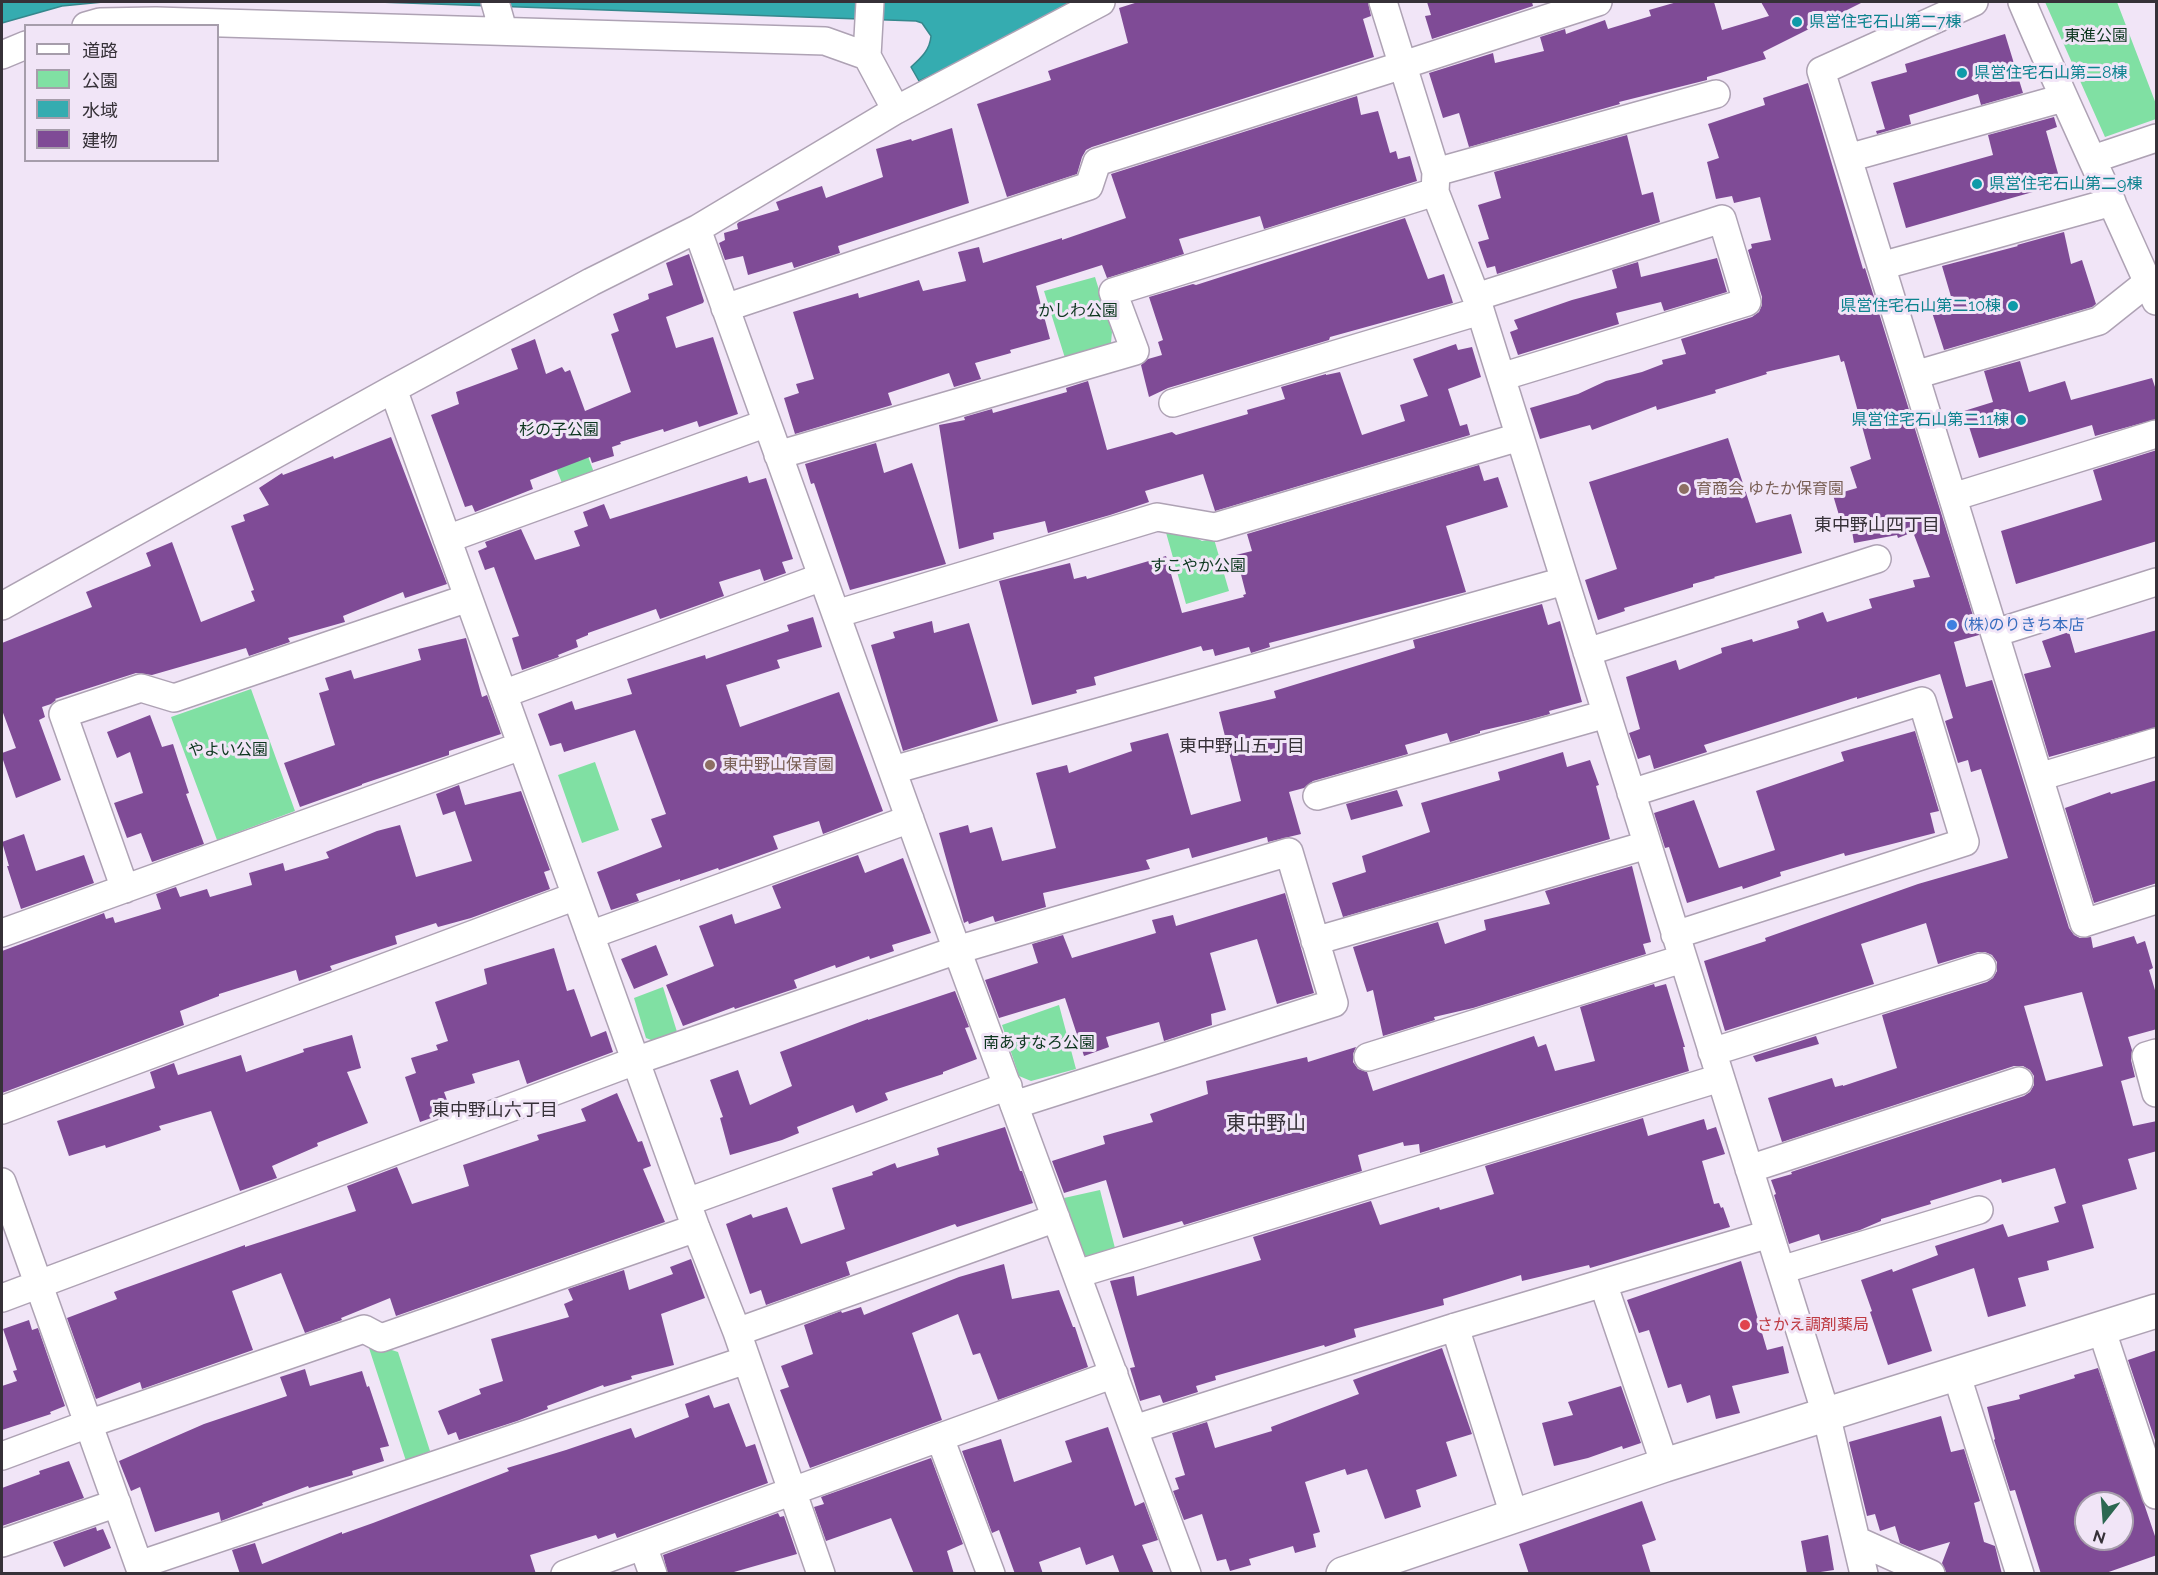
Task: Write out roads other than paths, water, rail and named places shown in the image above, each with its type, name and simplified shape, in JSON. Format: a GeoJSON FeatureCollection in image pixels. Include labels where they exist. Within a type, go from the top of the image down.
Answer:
{"type":"FeatureCollection","features":[{"type":"Feature","properties":{"kind":"street"},"geometry":{"type":"LineString","coordinates":[[2,606],[393,388],[591,282],[697,229],[897,110],[1101,2]]}},
{"type":"Feature","properties":{"kind":"street"},"geometry":{"type":"LineString","coordinates":[[1383,2],[1436,182],[1478,304],[1826,1414],[1864,1574]]}},
{"type":"Feature","properties":{"kind":"street"},"geometry":{"type":"LineString","coordinates":[[725,308],[1089,186],[1097,162],[1598,2]]}},
{"type":"Feature","properties":{"kind":"street"},"geometry":{"type":"LineString","coordinates":[[1974,2],[1821,71],[2084,923],[2157,900]]}},
{"type":"Feature","properties":{"kind":"street"},"geometry":{"type":"LineString","coordinates":[[1915,375],[2099,321],[2152,292],[2093,159],[2062,98],[2022,2]]}},
{"type":"Feature","properties":{"kind":"street"},"geometry":{"type":"LineString","coordinates":[[870,14],[867,56],[897,110]]}},
{"type":"Feature","properties":{"kind":"street"},"geometry":{"type":"LineString","coordinates":[[93,24],[100,22],[499,15],[825,41],[867,56]]}},
{"type":"Feature","properties":{"kind":"street"},"geometry":{"type":"LineString","coordinates":[[2,55],[24,46]]}},
{"type":"Feature","properties":{"kind":"street"},"geometry":{"type":"LineString","coordinates":[[778,455],[1135,351],[1113,292],[1436,182],[1716,94]]}},
{"type":"Feature","properties":{"kind":"street"},"geometry":{"type":"LineString","coordinates":[[1848,158],[2062,98]]}},
{"type":"Feature","properties":{"kind":"street"},"geometry":{"type":"LineString","coordinates":[[2093,159],[2157,138]]}},
{"type":"Feature","properties":{"kind":"street"},"geometry":{"type":"LineString","coordinates":[[1881,266],[2112,202]]}},
{"type":"Feature","properties":{"kind":"street"},"geometry":{"type":"LineString","coordinates":[[1173,403],[1478,304],[1722,219],[1747,302],[1501,377]]}},
{"type":"Feature","properties":{"kind":"street"},"geometry":{"type":"LineString","coordinates":[[697,229],[957,950],[1187,1574]]}},
{"type":"Feature","properties":{"kind":"street"},"geometry":{"type":"LineString","coordinates":[[393,388],[635,1061],[737,1332],[821,1574]]}},
{"type":"Feature","properties":{"kind":"street"},"geometry":{"type":"LineString","coordinates":[[447,539],[767,423]]}},
{"type":"Feature","properties":{"kind":"street"},"geometry":{"type":"LineString","coordinates":[[1953,497],[2157,434]]}},
{"type":"Feature","properties":{"kind":"street"},"geometry":{"type":"LineString","coordinates":[[836,614],[1157,517],[1215,527],[1519,437]]}},
{"type":"Feature","properties":{"kind":"street"},"geometry":{"type":"LineString","coordinates":[[1587,652],[1877,559]]}},
{"type":"Feature","properties":{"kind":"street"},"geometry":{"type":"LineString","coordinates":[[503,694],[822,577]]}},
{"type":"Feature","properties":{"kind":"street"},"geometry":{"type":"LineString","coordinates":[[893,770],[1564,581]]}},
{"type":"Feature","properties":{"kind":"street"},"geometry":{"type":"LineString","coordinates":[[1995,633],[2157,582]]}},
{"type":"Feature","properties":{"kind":"street"},"geometry":{"type":"LineString","coordinates":[[125,889],[63,714],[141,688],[174,698],[468,598]]}},
{"type":"Feature","properties":{"kind":"street"},"geometry":{"type":"LineString","coordinates":[[1368,1057],[1679,947],[1965,842],[1922,700],[1631,793]]}},
{"type":"Feature","properties":{"kind":"street"},"geometry":{"type":"LineString","coordinates":[[1317,796],[1606,714]]}},
{"type":"Feature","properties":{"kind":"street"},"geometry":{"type":"LineString","coordinates":[[2039,777],[2157,742]]}},
{"type":"Feature","properties":{"kind":"street"},"geometry":{"type":"LineString","coordinates":[[2,933],[521,746]]}},
{"type":"Feature","properties":{"kind":"street"},"geometry":{"type":"LineString","coordinates":[[590,934],[910,819]]}},
{"type":"Feature","properties":{"kind":"street"},"geometry":{"type":"LineString","coordinates":[[1315,941],[1647,844]]}},
{"type":"Feature","properties":{"kind":"street"},"geometry":{"type":"LineString","coordinates":[[2,1298],[635,1061],[957,950],[1288,852],[1334,1003],[1011,1096],[687,1202]]}},
{"type":"Feature","properties":{"kind":"street"},"geometry":{"type":"LineString","coordinates":[[2,1110],[576,896]]}},
{"type":"Feature","properties":{"kind":"street"},"geometry":{"type":"LineString","coordinates":[[1712,1053],[1982,967]]}},
{"type":"Feature","properties":{"kind":"street"},"geometry":{"type":"LineString","coordinates":[[2157,1053],[2146,1056],[2157,1093]]}},
{"type":"Feature","properties":{"kind":"street"},"geometry":{"type":"LineString","coordinates":[[1077,1274],[1720,1078]]}},
{"type":"Feature","properties":{"kind":"street"},"geometry":{"type":"LineString","coordinates":[[1749,1169],[2019,1081]]}},
{"type":"Feature","properties":{"kind":"street"},"geometry":{"type":"LineString","coordinates":[[2,1182],[141,1569],[746,1360]]}},
{"type":"Feature","properties":{"kind":"street"},"geometry":{"type":"LineString","coordinates":[[1781,1270],[1979,1210]]}},
{"type":"Feature","properties":{"kind":"street"},"geometry":{"type":"LineString","coordinates":[[737,1332],[1056,1218]]}},
{"type":"Feature","properties":{"kind":"street"},"geometry":{"type":"LineString","coordinates":[[2,1456],[364,1329],[381,1338],[696,1228]]}},
{"type":"Feature","properties":{"kind":"street"},"geometry":{"type":"LineString","coordinates":[[1134,1429],[1455,1327],[1769,1234]]}},
{"type":"Feature","properties":{"kind":"street"},"geometry":{"type":"LineString","coordinates":[[1603,1283],[1665,1465]]}},
{"type":"Feature","properties":{"kind":"street"},"geometry":{"type":"LineString","coordinates":[[1343,1574],[1665,1465],[2157,1311]]}},
{"type":"Feature","properties":{"kind":"street"},"geometry":{"type":"LineString","coordinates":[[1455,1327],[1514,1515]]}},
{"type":"Feature","properties":{"kind":"street"},"geometry":{"type":"LineString","coordinates":[[2101,1328],[2157,1495]]}},
{"type":"Feature","properties":{"kind":"street"},"geometry":{"type":"LineString","coordinates":[[1956,1373],[2020,1574]]}},
{"type":"Feature","properties":{"kind":"street"},"geometry":{"type":"LineString","coordinates":[[566,1574],[1114,1374]]}},
{"type":"Feature","properties":{"kind":"street"},"geometry":{"type":"LineString","coordinates":[[940,1438],[991,1574]]}},
{"type":"Feature","properties":{"kind":"street"},"geometry":{"type":"LineString","coordinates":[[2,1543],[117,1503]]}},
{"type":"Feature","properties":{"kind":"street"},"geometry":{"type":"LineString","coordinates":[[1858,1541],[1931,1574]]}},
{"type":"Feature","properties":{"kind":"street"},"geometry":{"type":"LineString","coordinates":[[643,1546],[653,1574]]}},
{"type":"Feature","properties":{"kind":"water"},"geometry":{"type":"Polygon","coordinates":[[[2,2],[103,2],[62,6],[2,23],[2,2]]]}},
{"type":"Feature","properties":{"kind":"water"},"geometry":{"type":"Polygon","coordinates":[[[378,2],[1072,2],[965,60],[919,81],[911,67],[927,50],[931,36],[922,23],[916,21],[378,2]]]}},
{"type":"Feature","properties":{"kind":"place","name":"県営住宅石山第二7棟"},"geometry":{"type":"Point","coordinates":[1797,22]}},
{"type":"Feature","properties":{"kind":"place","name":"県営住宅石山第二8棟"},"geometry":{"type":"Point","coordinates":[1962,73]}},
{"type":"Feature","properties":{"kind":"place","name":"県営住宅石山第二9棟"},"geometry":{"type":"Point","coordinates":[1977,184]}},
{"type":"Feature","properties":{"kind":"place","name":"県営住宅石山第二10棟"},"geometry":{"type":"Point","coordinates":[2013,306]}},
{"type":"Feature","properties":{"kind":"place","name":"県営住宅石山第二11棟"},"geometry":{"type":"Point","coordinates":[2021,420]}},
{"type":"Feature","properties":{"kind":"place","name":"育商会 ゆたか保育園"},"geometry":{"type":"Point","coordinates":[1684,489]}},
{"type":"Feature","properties":{"kind":"place","name":"(株)のりきち本店"},"geometry":{"type":"Point","coordinates":[1952,625]}},
{"type":"Feature","properties":{"kind":"place","name":"東中野山保育園"},"geometry":{"type":"Point","coordinates":[710,765]}},
{"type":"Feature","properties":{"kind":"place","name":"さかえ調剤薬局"},"geometry":{"type":"Point","coordinates":[1745,1325]}},
{"type":"Feature","properties":{"kind":"district","name":"東中野山四丁目"},"geometry":{"type":"Point","coordinates":[1877,526]}},
{"type":"Feature","properties":{"kind":"district","name":"東中野山五丁目"},"geometry":{"type":"Point","coordinates":[1242,747]}},
{"type":"Feature","properties":{"kind":"district","name":"東中野山六丁目"},"geometry":{"type":"Point","coordinates":[495,1111]}},
{"type":"Feature","properties":{"kind":"district","name":"東中野山"},"geometry":{"type":"Point","coordinates":[1266,1124]}},
{"type":"Feature","properties":{"kind":"park label","name":"東進公園"},"geometry":{"type":"Point","coordinates":[2096,36]}},
{"type":"Feature","properties":{"kind":"park label","name":"かしわ公園"},"geometry":{"type":"Point","coordinates":[1078,311]}},
{"type":"Feature","properties":{"kind":"park label","name":"杉の子公園"},"geometry":{"type":"Point","coordinates":[559,430]}},
{"type":"Feature","properties":{"kind":"park label","name":"すこやか公園"},"geometry":{"type":"Point","coordinates":[1198,566]}},
{"type":"Feature","properties":{"kind":"park label","name":"やよい公園"},"geometry":{"type":"Point","coordinates":[228,750]}},
{"type":"Feature","properties":{"kind":"park label","name":"南あすなろ公園"},"geometry":{"type":"Point","coordinates":[1039,1043]}}]}
